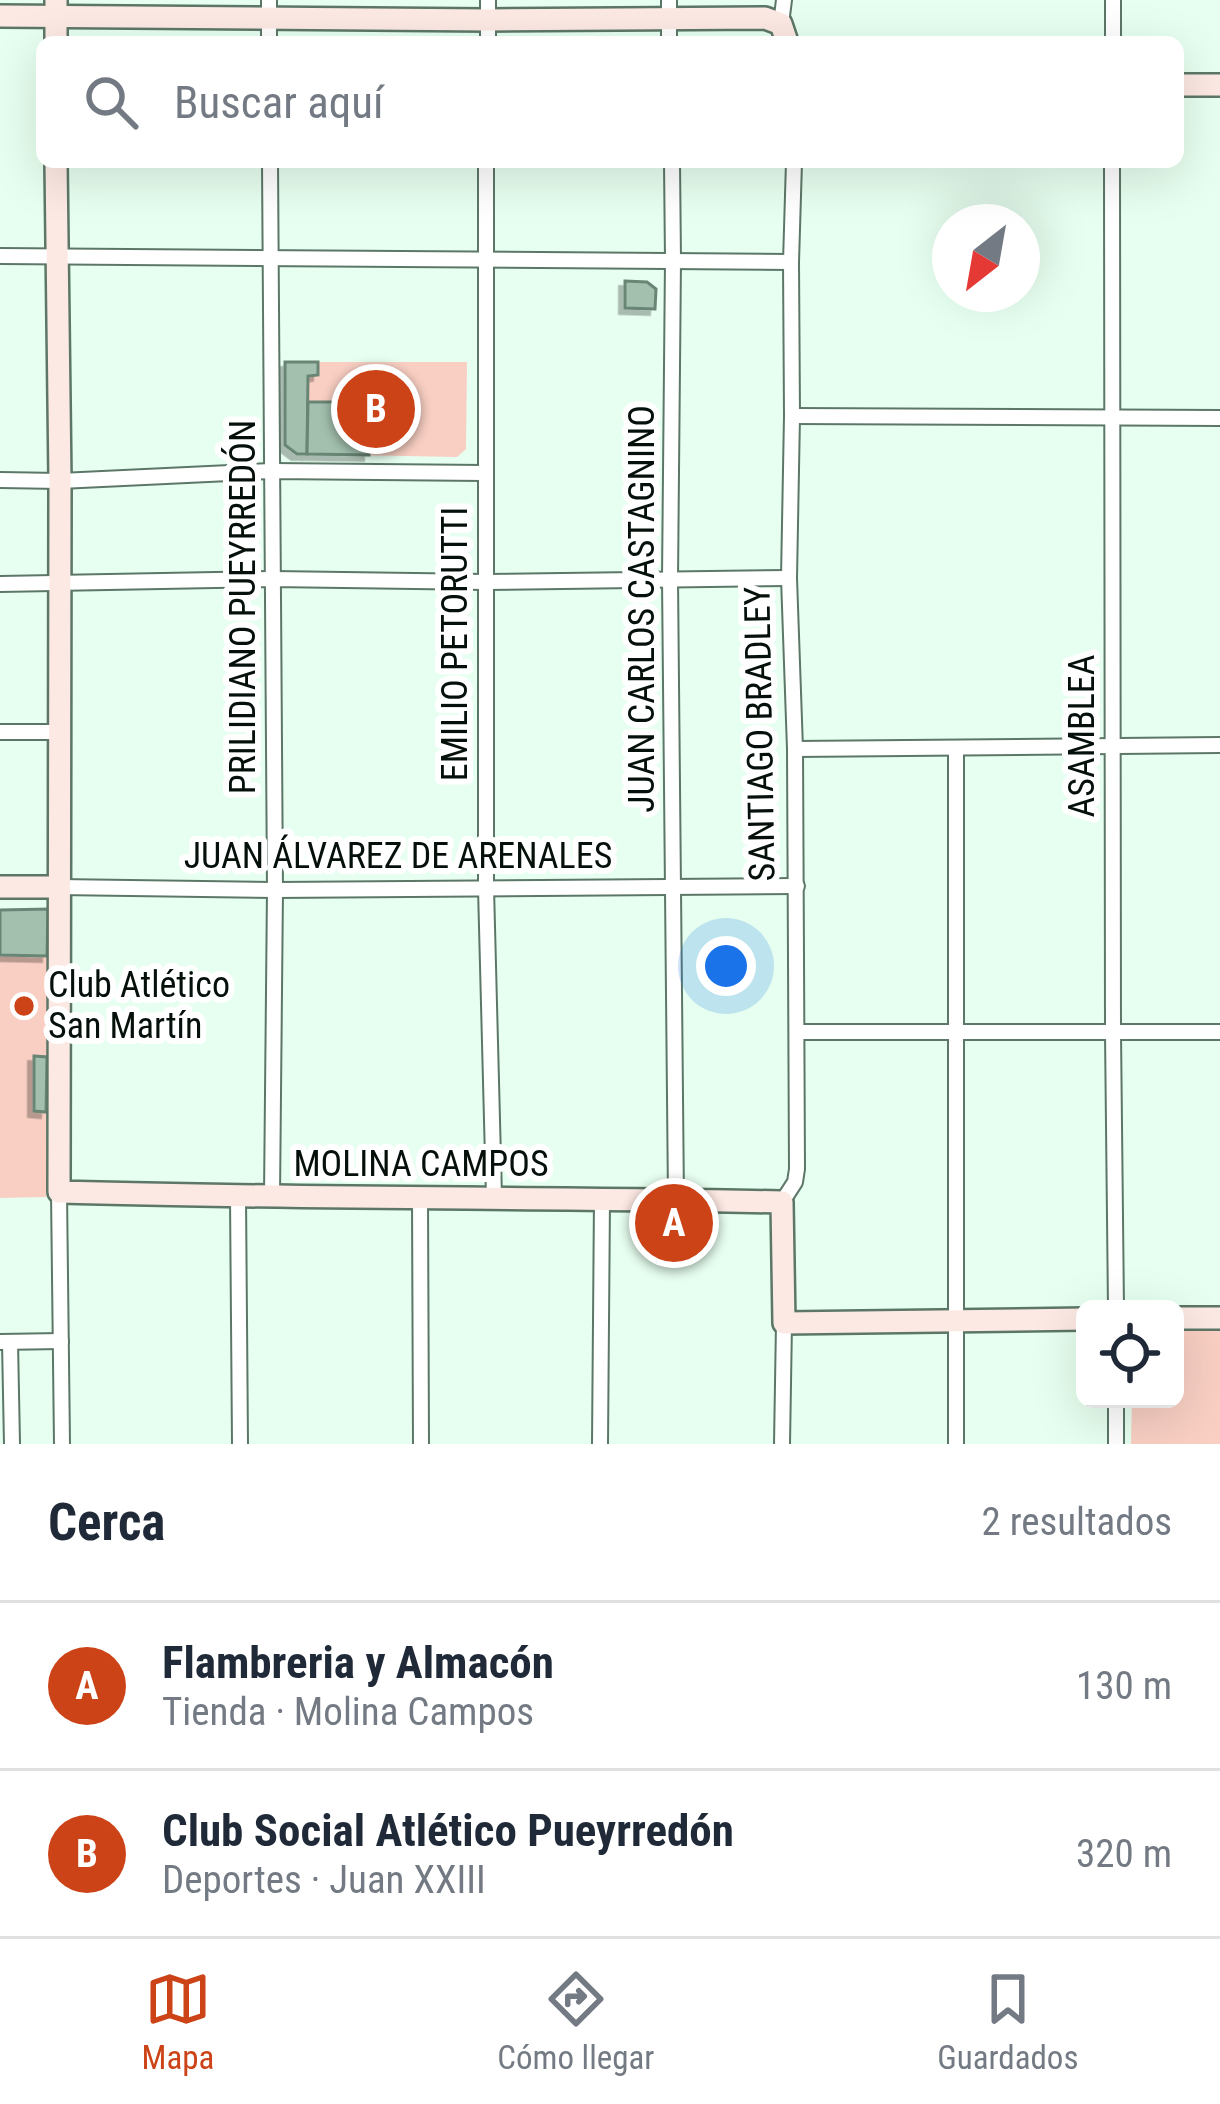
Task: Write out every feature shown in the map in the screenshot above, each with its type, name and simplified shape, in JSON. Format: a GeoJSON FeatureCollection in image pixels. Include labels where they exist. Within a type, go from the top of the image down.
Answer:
{"type":"FeatureCollection","features":[{"type":"Feature","properties":{"kind":"street"},"geometry":{"type":"LineString","coordinates":[[784,0],[784,33]]}},
{"type":"Feature","properties":{"kind":"street"},"geometry":{"type":"LineString","coordinates":[[1113,0],[1113,36]]}},
{"type":"Feature","properties":{"kind":"street"},"geometry":{"type":"LineString","coordinates":[[0,16],[56,8],[268,9],[488,21],[669,9],[765,18],[784,33]]}},
{"type":"Feature","properties":{"kind":"street"},"geometry":{"type":"LineString","coordinates":[[1184,85],[1220,85]]}},
{"type":"Feature","properties":{"kind":"street"},"geometry":{"type":"LineString","coordinates":[[56,168],[62,1444]]}},
{"type":"Feature","properties":{"kind":"street","name":"PRILIDIANO PUEYRREDÓN"},"geometry":{"type":"LineString","coordinates":[[270,168],[272,1196]]}},
{"type":"Feature","properties":{"kind":"street","name":"EMILIO PETORUTTI"},"geometry":{"type":"LineString","coordinates":[[486,168],[486,888],[494,1197]]}},
{"type":"Feature","properties":{"kind":"street","name":"JUAN CARLOS CASTAGNINO"},"geometry":{"type":"LineString","coordinates":[[672,168],[670,579],[676,1200]]}},
{"type":"Feature","properties":{"kind":"street","name":"SANTIAGO BRADLEY"},"geometry":{"type":"LineString","coordinates":[[782,1444],[782,1202],[797,1169],[797,886],[789,578],[794,168]]}},
{"type":"Feature","properties":{"kind":"street","name":"ASAMBLEA"},"geometry":{"type":"LineString","coordinates":[[1112,168],[1116,1300]]}},
{"type":"Feature","properties":{"kind":"street"},"geometry":{"type":"LineString","coordinates":[[0,256],[790,262]]}},
{"type":"Feature","properties":{"kind":"street"},"geometry":{"type":"LineString","coordinates":[[792,416],[1220,418]]}},
{"type":"Feature","properties":{"kind":"street"},"geometry":{"type":"LineString","coordinates":[[0,480],[271,471],[484,473]]}},
{"type":"Feature","properties":{"kind":"street"},"geometry":{"type":"LineString","coordinates":[[0,584],[789,578]]}},
{"type":"Feature","properties":{"kind":"street"},"geometry":{"type":"LineString","coordinates":[[0,732],[58,732]]}},
{"type":"Feature","properties":{"kind":"street"},"geometry":{"type":"LineString","coordinates":[[795,749],[1220,746]]}},
{"type":"Feature","properties":{"kind":"street"},"geometry":{"type":"LineString","coordinates":[[956,748],[956,1444]]}},
{"type":"Feature","properties":{"kind":"street","name":"JUAN ÁLVAREZ DE ARENALES"},"geometry":{"type":"LineString","coordinates":[[0,887],[797,886]]}},
{"type":"Feature","properties":{"kind":"street"},"geometry":{"type":"LineString","coordinates":[[797,1032],[1220,1032]]}},
{"type":"Feature","properties":{"kind":"street","name":"MOLINA CAMPOS"},"geometry":{"type":"LineString","coordinates":[[59,1192],[782,1202]]}},
{"type":"Feature","properties":{"kind":"street"},"geometry":{"type":"LineString","coordinates":[[238,1197],[240,1444]]}},
{"type":"Feature","properties":{"kind":"street"},"geometry":{"type":"LineString","coordinates":[[420,1197],[421,1444]]}},
{"type":"Feature","properties":{"kind":"street"},"geometry":{"type":"LineString","coordinates":[[600,1444],[602,1198]]}},
{"type":"Feature","properties":{"kind":"street"},"geometry":{"type":"LineString","coordinates":[[1184,1318],[1220,1318]]}},
{"type":"Feature","properties":{"kind":"street"},"geometry":{"type":"LineString","coordinates":[[784,1323],[1076,1319]]}},
{"type":"Feature","properties":{"kind":"street"},"geometry":{"type":"LineString","coordinates":[[12,1444],[5,1342],[61,1341]]}},
{"type":"Feature","properties":{"kind":"street"},"geometry":{"type":"LineString","coordinates":[[1116,1408],[1116,1444]]}},
{"type":"Feature","properties":{"kind":"shaded area"},"geometry":{"type":"Polygon","coordinates":[[[285,362],[467,362],[466,449],[457,457],[297,454],[285,445],[285,362]]]}},
{"type":"Feature","properties":{"kind":"shaded area","name":"Club Atlético San Martín"},"geometry":{"type":"Polygon","coordinates":[[[48,909],[46,1197],[0,1198],[0,910],[48,909]]]}},
{"type":"Feature","properties":{"kind":"shaded area"},"geometry":{"type":"Polygon","coordinates":[[[1184,1323],[1220,1324],[1220,1444],[1131,1444],[1132,1408],[1184,1408],[1184,1323]]]}},
{"type":"Feature","properties":{"kind":"building"},"geometry":{"type":"Polygon","coordinates":[[[625,281],[647,282],[656,289],[655,309],[625,308],[625,281]]]}},
{"type":"Feature","properties":{"kind":"building"},"geometry":{"type":"Polygon","coordinates":[[[285,362],[318,362],[318,375],[308,376],[307,454],[297,454],[285,445],[285,362]]]}},
{"type":"Feature","properties":{"kind":"building"},"geometry":{"type":"Polygon","coordinates":[[[308,402],[369,402],[369,455],[307,454],[308,402]]]}},
{"type":"Feature","properties":{"kind":"building"},"geometry":{"type":"Polygon","coordinates":[[[48,909],[47,956],[0,955],[0,910],[48,909]]]}},
{"type":"Feature","properties":{"kind":"building"},"geometry":{"type":"Polygon","coordinates":[[[34,1056],[47,1057],[46,1112],[34,1111],[34,1056]]]}},
{"type":"Feature","properties":{"kind":"place","name":"Club Social Atlético Pueyrredón"},"geometry":{"type":"Point","coordinates":[376,409]}},
{"type":"Feature","properties":{"kind":"place","name":"Club Atlético San Martín"},"geometry":{"type":"Point","coordinates":[24,1006]}},
{"type":"Feature","properties":{"kind":"place","name":"Flambreria y Almacón"},"geometry":{"type":"Point","coordinates":[674,1223]}}]}
